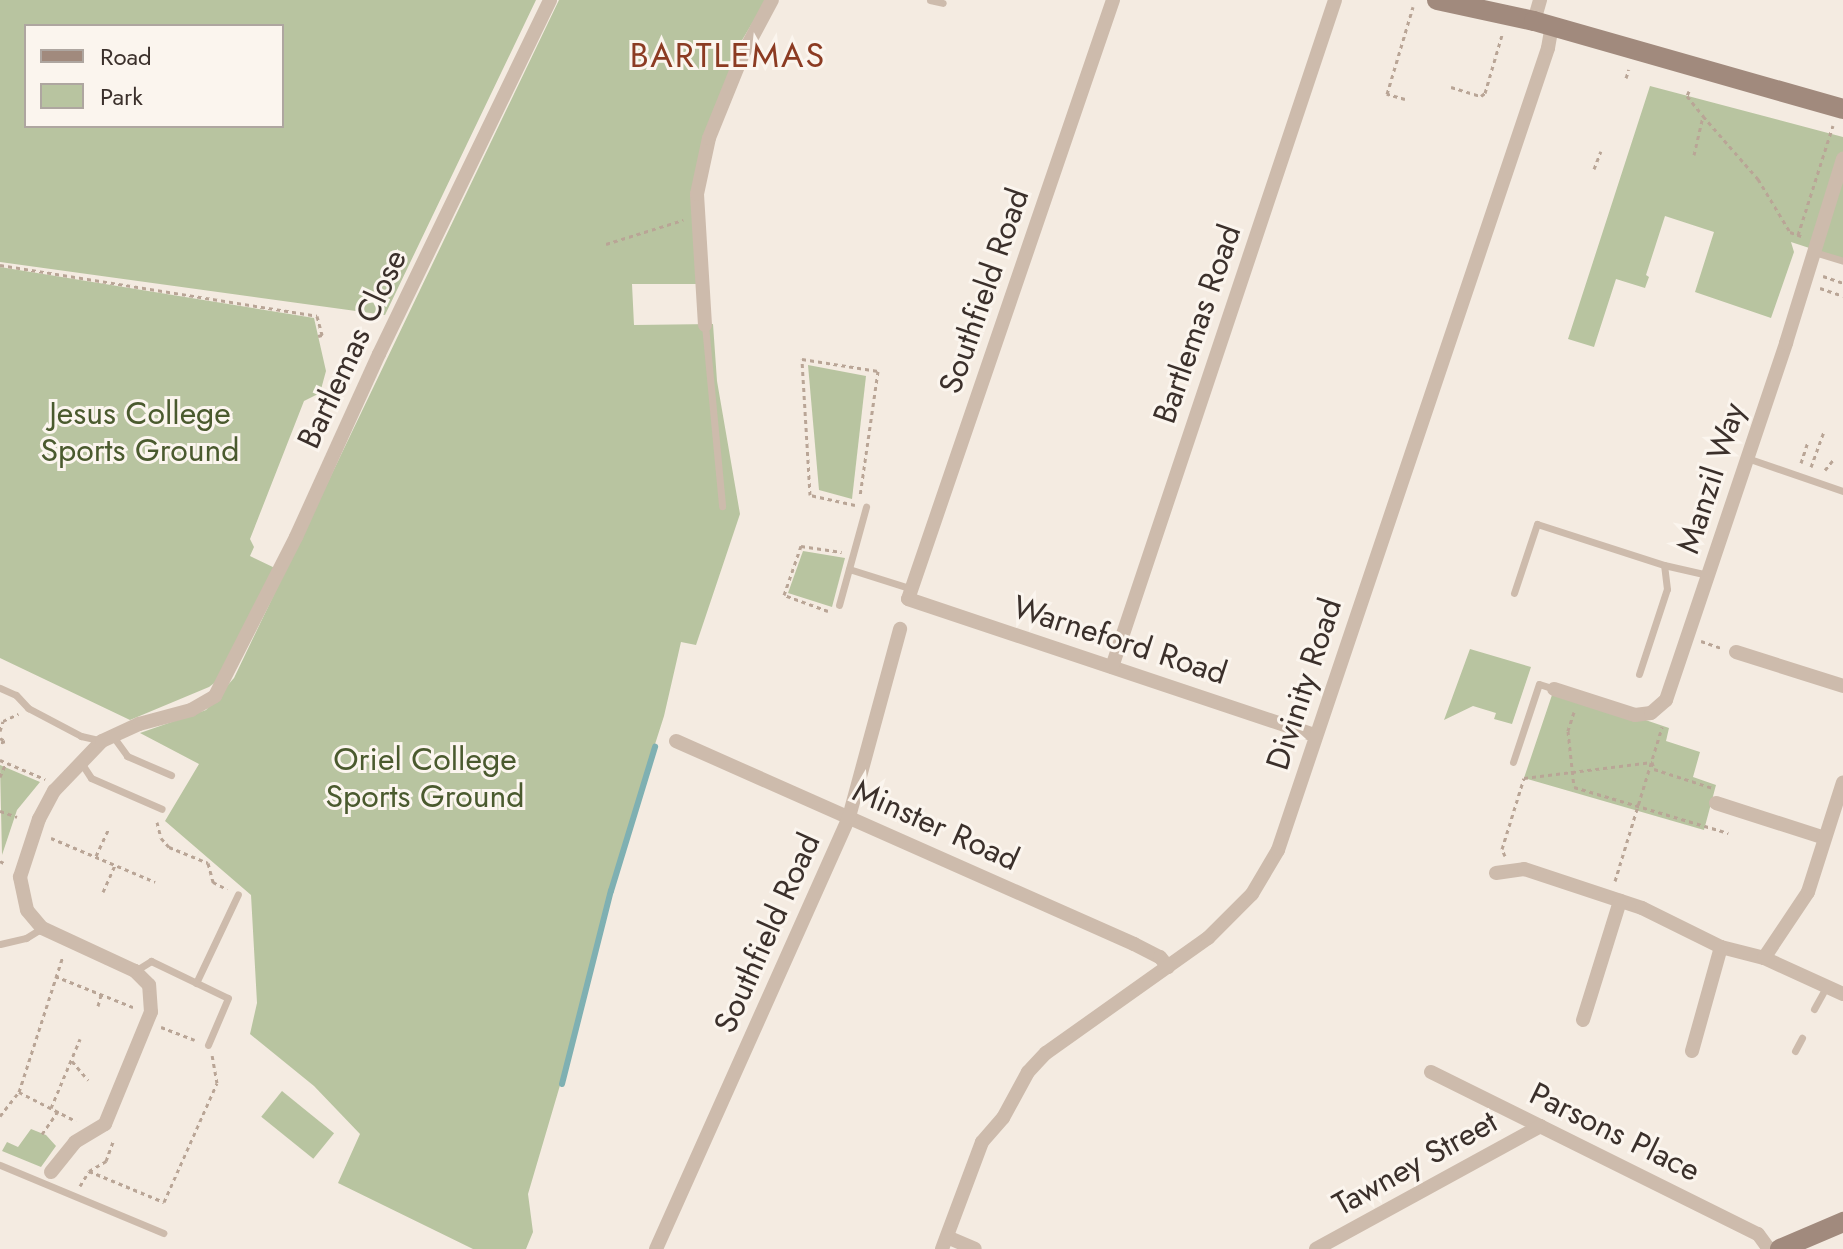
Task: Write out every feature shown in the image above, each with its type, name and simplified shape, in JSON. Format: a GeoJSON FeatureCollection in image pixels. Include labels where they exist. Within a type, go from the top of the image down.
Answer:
{"type":"FeatureCollection","features":[{"type":"Feature","properties":{"kind":"main road"},"geometry":{"type":"LineString","coordinates":[[1437,0],[1543,23],[1838,117]]}},
{"type":"Feature","properties":{"kind":"main road"},"geometry":{"type":"LineString","coordinates":[[1780,1249],[1843,1222]]}},
{"type":"Feature","properties":{"kind":"street","name":"Bartlemas Close"},"geometry":{"type":"LineString","coordinates":[[107,738],[191,710],[215,696],[283,564],[550,0]]}},
{"type":"Feature","properties":{"kind":"street"},"geometry":{"type":"LineString","coordinates":[[705,325],[697,194],[709,138],[743,54],[772,0]]}},
{"type":"Feature","properties":{"kind":"street","name":"Southfield Road"},"geometry":{"type":"LineString","coordinates":[[910,594],[1113,0]]}},
{"type":"Feature","properties":{"kind":"street","name":"Bartlemas Road"},"geometry":{"type":"LineString","coordinates":[[1112,667],[1335,0]]}},
{"type":"Feature","properties":{"kind":"street","name":"Divinity Road"},"geometry":{"type":"LineString","coordinates":[[944,1243],[982,1142],[1003,1118],[1028,1072],[1046,1053],[1208,938],[1252,894],[1278,850],[1548,48],[1540,0]]}},
{"type":"Feature","properties":{"kind":"street","name":"Manzil Way"},"geometry":{"type":"LineString","coordinates":[[1666,700],[1843,159]]}},
{"type":"Feature","properties":{"kind":"street","name":"Warneford Road"},"geometry":{"type":"LineString","coordinates":[[910,594],[1112,667],[1315,735]]}},
{"type":"Feature","properties":{"kind":"street","name":"Southfield Road"},"geometry":{"type":"LineString","coordinates":[[656,1249],[849,817],[900,629]]}},
{"type":"Feature","properties":{"kind":"street"},"geometry":{"type":"LineString","coordinates":[[1736,652],[1843,686]]}},
{"type":"Feature","properties":{"kind":"street"},"geometry":{"type":"LineString","coordinates":[[1554,689],[1635,715],[1651,713],[1666,700]]}},
{"type":"Feature","properties":{"kind":"street"},"geometry":{"type":"LineString","coordinates":[[47,1177],[75,1142],[105,1124],[150,1018],[149,985],[135,971],[42,928],[27,910],[20,877],[34,831],[54,791],[80,761],[107,738]]}},
{"type":"Feature","properties":{"kind":"street","name":"Minster Road"},"geometry":{"type":"LineString","coordinates":[[676,741],[1134,944],[1160,957],[1168,967]]}},
{"type":"Feature","properties":{"kind":"street"},"geometry":{"type":"LineString","coordinates":[[1764,958],[1808,892],[1843,782]]}},
{"type":"Feature","properties":{"kind":"street"},"geometry":{"type":"LineString","coordinates":[[1716,803],[1825,838]]}},
{"type":"Feature","properties":{"kind":"street"},"geometry":{"type":"LineString","coordinates":[[1496,873],[1524,869],[1620,901],[1721,947],[1764,958],[1843,994]]}},
{"type":"Feature","properties":{"kind":"street"},"geometry":{"type":"LineString","coordinates":[[1583,1020],[1620,901]]}},
{"type":"Feature","properties":{"kind":"street"},"geometry":{"type":"LineString","coordinates":[[1692,1051],[1721,947]]}},
{"type":"Feature","properties":{"kind":"street","name":"Parsons Place"},"geometry":{"type":"LineString","coordinates":[[1431,1072],[1758,1234],[1769,1249]]}},
{"type":"Feature","properties":{"kind":"street","name":"Tawney Street"},"geometry":{"type":"LineString","coordinates":[[1316,1249],[1541,1126]]}},
{"type":"Feature","properties":{"kind":"street"},"geometry":{"type":"LineString","coordinates":[[944,1243],[975,1249]]}},
{"type":"Feature","properties":{"kind":"lane"},"geometry":{"type":"LineString","coordinates":[[930,0],[943,3]]}},
{"type":"Feature","properties":{"kind":"lane"},"geometry":{"type":"LineString","coordinates":[[1816,246],[1843,261]]}},
{"type":"Feature","properties":{"kind":"lane"},"geometry":{"type":"LineString","coordinates":[[705,325],[722,506]]}},
{"type":"Feature","properties":{"kind":"lane"},"geometry":{"type":"LineString","coordinates":[[1746,458],[1843,491]]}},
{"type":"Feature","properties":{"kind":"lane"},"geometry":{"type":"LineString","coordinates":[[839,605],[854,553],[862,507]]}},
{"type":"Feature","properties":{"kind":"lane"},"geometry":{"type":"LineString","coordinates":[[1514,593],[1537,524],[1664,565],[1708,575]]}},
{"type":"Feature","properties":{"kind":"lane"},"geometry":{"type":"LineString","coordinates":[[1639,674],[1667,589],[1664,565]]}},
{"type":"Feature","properties":{"kind":"lane"},"geometry":{"type":"LineString","coordinates":[[849,569],[910,594]]}},
{"type":"Feature","properties":{"kind":"lane"},"geometry":{"type":"LineString","coordinates":[[1513,762],[1539,684],[1554,689]]}},
{"type":"Feature","properties":{"kind":"lane"},"geometry":{"type":"LineString","coordinates":[[0,688],[16,695],[28,708],[81,736],[107,738],[127,756],[171,775]]}},
{"type":"Feature","properties":{"kind":"lane"},"geometry":{"type":"LineString","coordinates":[[80,761],[91,778],[162,809]]}},
{"type":"Feature","properties":{"kind":"lane"},"geometry":{"type":"LineString","coordinates":[[196,983],[238,894]]}},
{"type":"Feature","properties":{"kind":"lane"},"geometry":{"type":"LineString","coordinates":[[0,944],[26,938],[42,928]]}},
{"type":"Feature","properties":{"kind":"lane"},"geometry":{"type":"LineString","coordinates":[[135,971],[151,961],[228,998],[208,1045]]}},
{"type":"Feature","properties":{"kind":"lane"},"geometry":{"type":"LineString","coordinates":[[1814,1009],[1826,987]]}},
{"type":"Feature","properties":{"kind":"lane"},"geometry":{"type":"LineString","coordinates":[[1795,1051],[1802,1038]]}},
{"type":"Feature","properties":{"kind":"lane"},"geometry":{"type":"LineString","coordinates":[[0,1165],[47,1177],[163,1233]]}},
{"type":"Feature","properties":{"kind":"path"},"geometry":{"type":"LineString","coordinates":[[1405,99],[1387,94],[1413,7]]}},
{"type":"Feature","properties":{"kind":"path"},"geometry":{"type":"LineString","coordinates":[[1451,87],[1481,96],[1485,93],[1503,31]]}},
{"type":"Feature","properties":{"kind":"path"},"geometry":{"type":"LineString","coordinates":[[1626,78],[1629,69]]}},
{"type":"Feature","properties":{"kind":"path"},"geometry":{"type":"LineString","coordinates":[[1689,91],[1687,96],[1758,179],[1790,232],[1816,246]]}},
{"type":"Feature","properties":{"kind":"path"},"geometry":{"type":"LineString","coordinates":[[1694,155],[1703,116]]}},
{"type":"Feature","properties":{"kind":"path"},"geometry":{"type":"LineString","coordinates":[[1798,235],[1838,117]]}},
{"type":"Feature","properties":{"kind":"path"},"geometry":{"type":"LineString","coordinates":[[1594,169],[1601,151]]}},
{"type":"Feature","properties":{"kind":"path"},"geometry":{"type":"LineString","coordinates":[[606,244],[699,216]]}},
{"type":"Feature","properties":{"kind":"path"},"geometry":{"type":"LineString","coordinates":[[0,265],[317,316],[322,335],[318,336]]}},
{"type":"Feature","properties":{"kind":"path"},"geometry":{"type":"LineString","coordinates":[[1809,270],[1843,283]]}},
{"type":"Feature","properties":{"kind":"path"},"geometry":{"type":"LineString","coordinates":[[1823,289],[1843,296]]}},
{"type":"Feature","properties":{"kind":"path"},"geometry":{"type":"LineString","coordinates":[[802,359],[878,371],[862,507],[810,495],[802,359]]}},
{"type":"Feature","properties":{"kind":"path"},"geometry":{"type":"LineString","coordinates":[[1810,469],[1824,432]]}},
{"type":"Feature","properties":{"kind":"path"},"geometry":{"type":"LineString","coordinates":[[1801,463],[1808,442]]}},
{"type":"Feature","properties":{"kind":"path"},"geometry":{"type":"LineString","coordinates":[[839,605],[837,614],[784,595],[801,546],[854,553]]}},
{"type":"Feature","properties":{"kind":"path"},"geometry":{"type":"LineString","coordinates":[[1687,637],[1736,652]]}},
{"type":"Feature","properties":{"kind":"path"},"geometry":{"type":"LineString","coordinates":[[1579,697],[1568,731],[1574,787],[1728,833]]}},
{"type":"Feature","properties":{"kind":"path"},"geometry":{"type":"LineString","coordinates":[[1619,869],[1652,762],[1666,700]]}},
{"type":"Feature","properties":{"kind":"path"},"geometry":{"type":"LineString","coordinates":[[0,731],[3,721],[28,708]]}},
{"type":"Feature","properties":{"kind":"path"},"geometry":{"type":"LineString","coordinates":[[0,738],[5,741],[0,743]]}},
{"type":"Feature","properties":{"kind":"path"},"geometry":{"type":"LineString","coordinates":[[0,760],[46,779]]}},
{"type":"Feature","properties":{"kind":"path"},"geometry":{"type":"LineString","coordinates":[[1512,870],[1502,849],[1524,778],[1652,762]]}},
{"type":"Feature","properties":{"kind":"path"},"geometry":{"type":"LineString","coordinates":[[1652,762],[1654,769],[1712,787],[1716,803]]}},
{"type":"Feature","properties":{"kind":"path"},"geometry":{"type":"LineString","coordinates":[[0,777],[6,763]]}},
{"type":"Feature","properties":{"kind":"path"},"geometry":{"type":"LineString","coordinates":[[162,809],[156,827],[169,847],[208,863],[213,882],[238,894]]}},
{"type":"Feature","properties":{"kind":"path"},"geometry":{"type":"LineString","coordinates":[[0,811],[17,817]]}},
{"type":"Feature","properties":{"kind":"path"},"geometry":{"type":"LineString","coordinates":[[96,856],[108,830]]}},
{"type":"Feature","properties":{"kind":"path"},"geometry":{"type":"LineString","coordinates":[[34,831],[155,882]]}},
{"type":"Feature","properties":{"kind":"path"},"geometry":{"type":"LineString","coordinates":[[103,892],[115,865]]}},
{"type":"Feature","properties":{"kind":"path"},"geometry":{"type":"LineString","coordinates":[[0,1116],[19,1092],[55,976],[70,941]]}},
{"type":"Feature","properties":{"kind":"path"},"geometry":{"type":"LineString","coordinates":[[55,976],[214,1048],[211,1060],[217,1083],[164,1202],[89,1171]]}},
{"type":"Feature","properties":{"kind":"path"},"geometry":{"type":"LineString","coordinates":[[98,1006],[101,995]]}},
{"type":"Feature","properties":{"kind":"path"},"geometry":{"type":"LineString","coordinates":[[51,1108],[80,1039]]}},
{"type":"Feature","properties":{"kind":"path"},"geometry":{"type":"LineString","coordinates":[[71,1061],[88,1080]]}},
{"type":"Feature","properties":{"kind":"path"},"geometry":{"type":"LineString","coordinates":[[19,1092],[86,1129],[85,1136]]}},
{"type":"Feature","properties":{"kind":"path"},"geometry":{"type":"LineString","coordinates":[[42,1134],[58,1111]]}},
{"type":"Feature","properties":{"kind":"green space"},"geometry":{"type":"Polygon","coordinates":[[[0,0],[536,0],[385,315],[0,262],[0,0]]]}},
{"type":"Feature","properties":{"kind":"green space","name":"Oriel College Sports Ground"},"geometry":{"type":"Polygon","coordinates":[[[559,0],[766,0],[738,47],[702,146],[699,284],[632,284],[634,325],[713,324],[717,381],[740,514],[696,645],[681,642],[664,716],[620,854],[571,1048],[528,1194],[533,1232],[526,1249],[473,1249],[338,1183],[360,1134],[314,1086],[250,1034],[257,1003],[251,895],[165,821],[199,764],[140,733],[206,710],[234,678],[559,0]]]}},
{"type":"Feature","properties":{"kind":"green space"},"geometry":{"type":"Polygon","coordinates":[[[1650,86],[1843,137],[1843,259],[1791,242],[1794,252],[1771,318],[1695,292],[1714,232],[1665,216],[1646,275],[1649,277],[1645,288],[1616,279],[1594,347],[1568,339],[1650,86]]]}},
{"type":"Feature","properties":{"kind":"green space","name":"Jesus College Sports Ground"},"geometry":{"type":"Polygon","coordinates":[[[0,267],[314,318],[326,371],[320,393],[304,401],[250,539],[254,547],[250,556],[277,569],[221,678],[209,687],[130,720],[0,658],[0,267]]]}},
{"type":"Feature","properties":{"kind":"green space"},"geometry":{"type":"Polygon","coordinates":[[[808,365],[866,376],[852,499],[819,490],[808,365]]]}},
{"type":"Feature","properties":{"kind":"green space"},"geometry":{"type":"Polygon","coordinates":[[[803,551],[845,558],[832,607],[788,593],[803,551]]]}},
{"type":"Feature","properties":{"kind":"green space"},"geometry":{"type":"Polygon","coordinates":[[[1470,649],[1531,667],[1512,724],[1494,719],[1496,713],[1473,706],[1444,720],[1470,649]]]}},
{"type":"Feature","properties":{"kind":"green space"},"geometry":{"type":"Polygon","coordinates":[[[1554,689],[1669,728],[1666,741],[1700,752],[1693,777],[1716,785],[1704,830],[1524,778],[1554,689]]]}},
{"type":"Feature","properties":{"kind":"green space"},"geometry":{"type":"Polygon","coordinates":[[[0,765],[40,782],[17,810],[2,855],[0,765]]]}},
{"type":"Feature","properties":{"kind":"green space"},"geometry":{"type":"Polygon","coordinates":[[[282,1091],[334,1133],[313,1159],[261,1117],[282,1091]]]}},
{"type":"Feature","properties":{"kind":"green space"},"geometry":{"type":"Polygon","coordinates":[[[31,1129],[46,1135],[56,1146],[41,1167],[2,1151],[7,1142],[18,1147],[31,1129]]]}},
{"type":"Feature","properties":{"kind":"waterway"},"geometry":{"type":"LineString","coordinates":[[562,1084],[611,891],[655,747]]}},
{"type":"Feature","properties":{"kind":"district","name":"BARTLEMAS"},"geometry":{"type":"Point","coordinates":[728,56]}}]}
